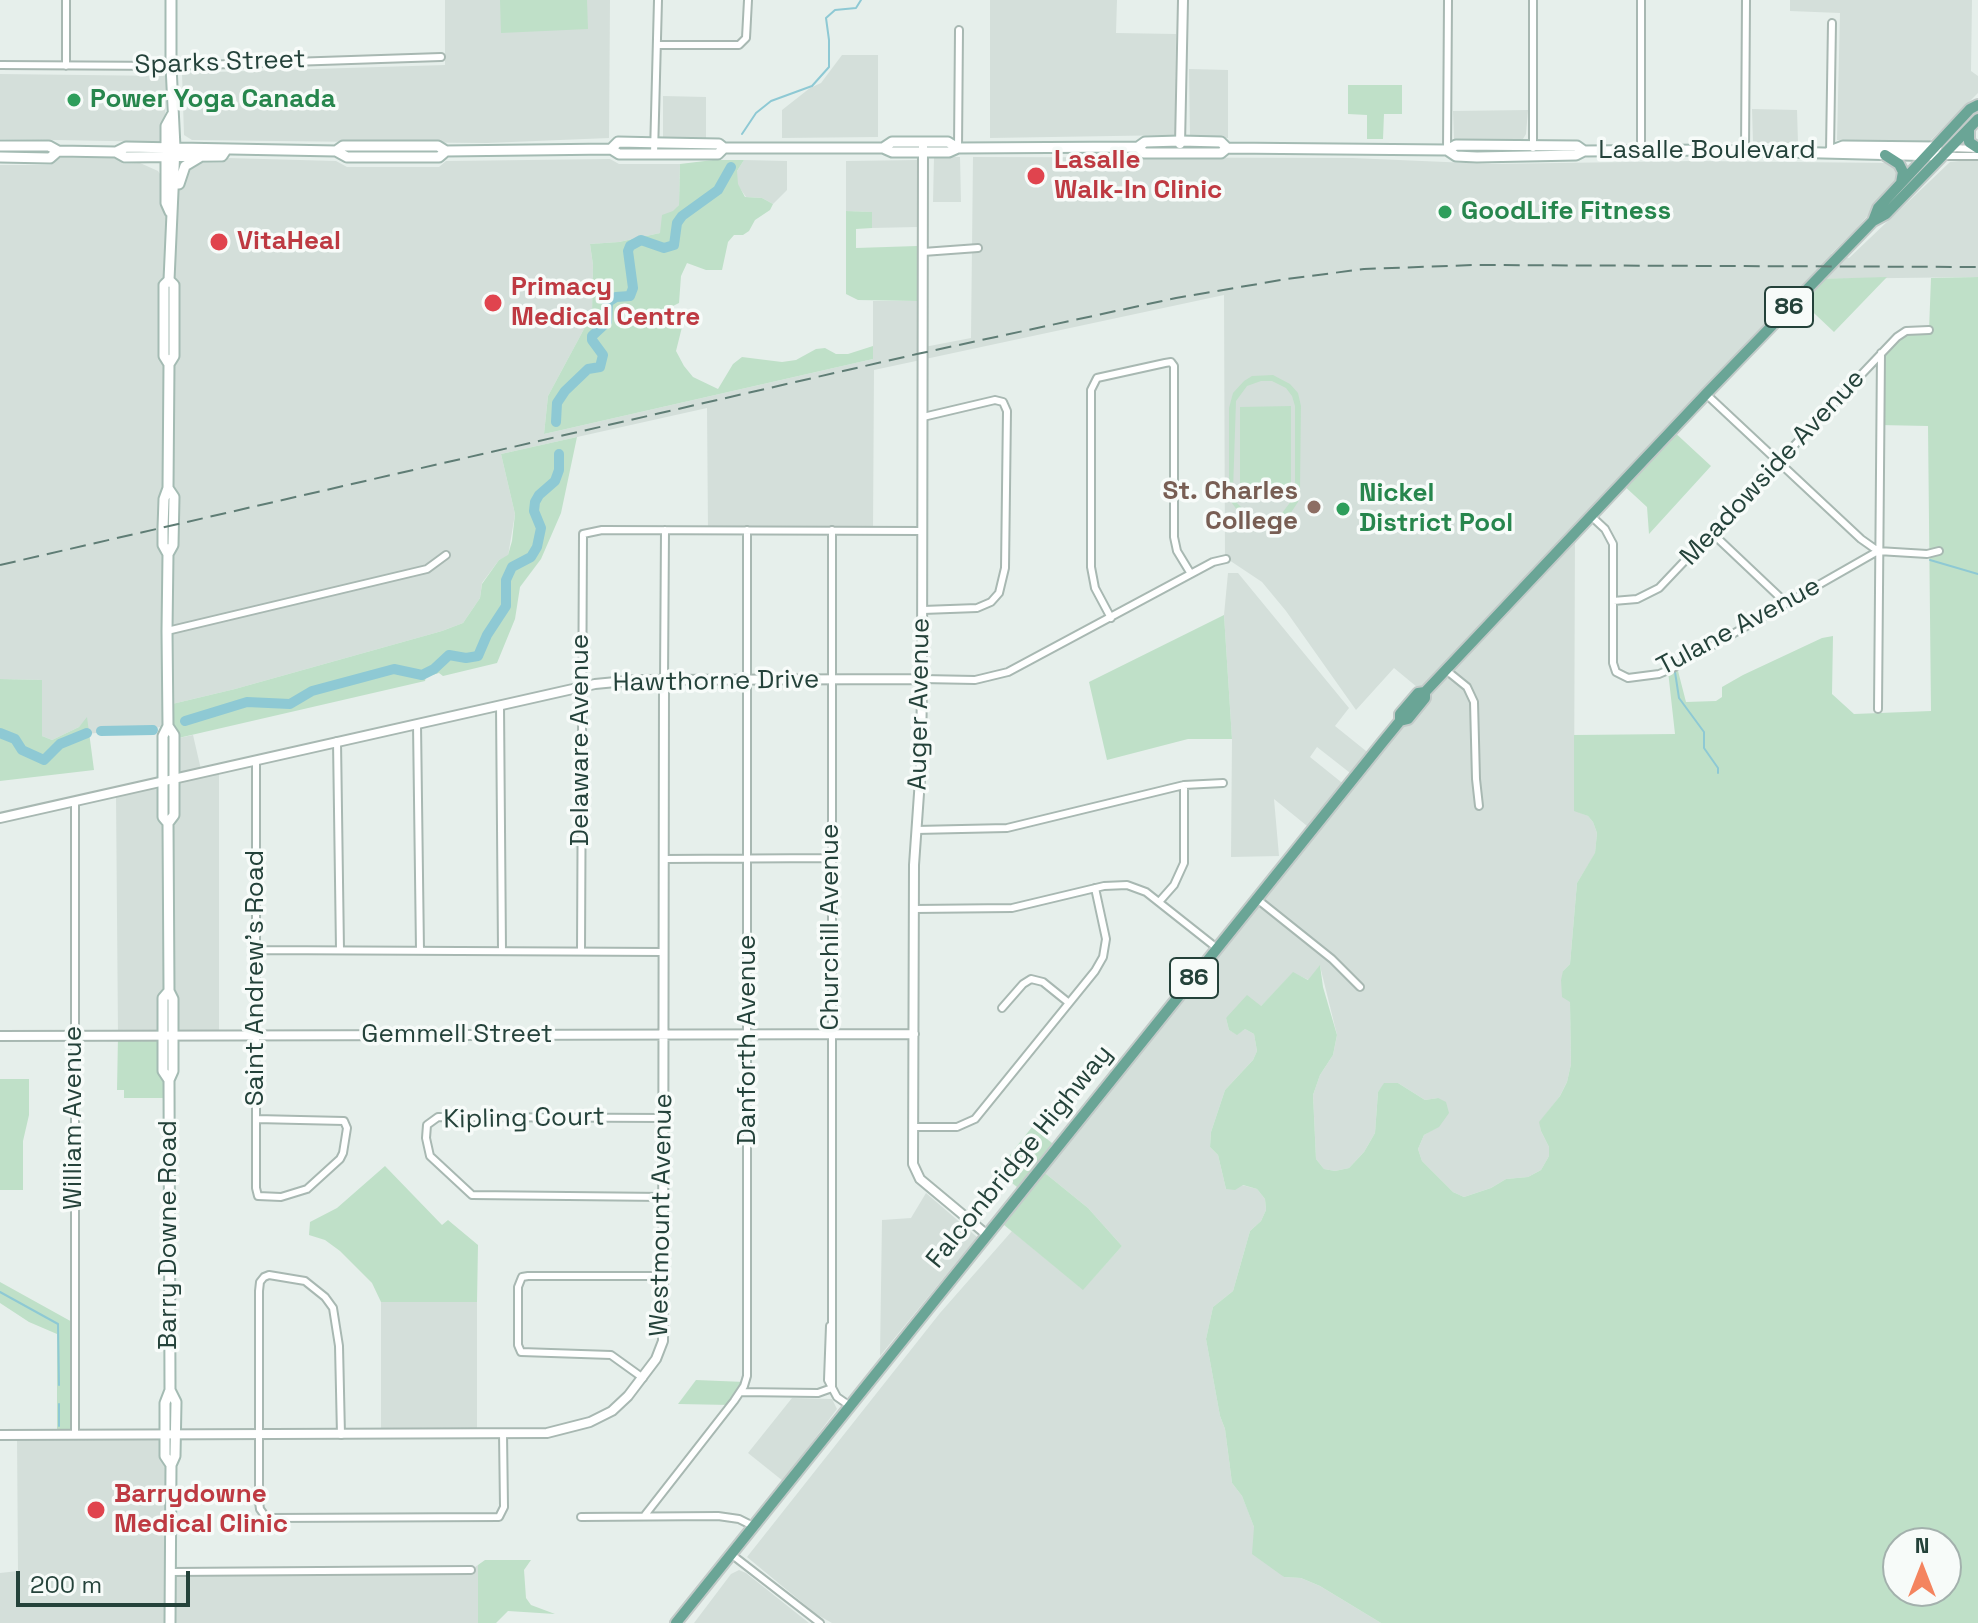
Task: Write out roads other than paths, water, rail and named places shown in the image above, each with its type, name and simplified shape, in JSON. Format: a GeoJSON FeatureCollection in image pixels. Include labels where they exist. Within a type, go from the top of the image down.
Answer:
{"type":"FeatureCollection","features":[{"type":"Feature","properties":{"kind":"main road","name":"Barry Downe Road"},"geometry":{"type":"LineString","coordinates":[[170,1623],[171,1465],[175,1456],[165,1403],[170,1390],[169,1080],[163,1071],[168,1036],[163,998],[169,991],[168,823],[174,815],[163,736],[168,726],[168,554],[163,545],[163,528],[164,499],[168,488],[169,364],[164,356],[164,285],[169,280],[170,212],[174,199],[166,126],[172,115],[171,0]]}},
{"type":"Feature","properties":{"kind":"main road","name":"Falconbridge Highway"},"geometry":{"type":"LineString","coordinates":[[676,1623],[1400,721],[1400,714],[1418,693],[1425,692],[1873,221],[1886,214],[1970,109],[1978,105]]}},
{"type":"Feature","properties":{"kind":"main road","name":"Falconbridge Highway"},"geometry":{"type":"LineString","coordinates":[[1873,221],[1878,208],[1901,184],[1978,119]]}},
{"type":"Feature","properties":{"kind":"main road"},"geometry":{"type":"LineString","coordinates":[[1969,129],[1969,142],[1978,149]]}},
{"type":"Feature","properties":{"kind":"main road","name":"Lasalle Boulevard"},"geometry":{"type":"LineString","coordinates":[[611,149],[618,142],[719,144],[724,148],[883,148],[892,152],[948,142],[958,148],[1138,147],[1145,142],[1180,141],[1221,142],[1227,148]]}},
{"type":"Feature","properties":{"kind":"main road","name":"Lasalle Boulevard"},"geometry":{"type":"LineString","coordinates":[[0,146],[49,146],[58,151],[116,152],[126,147],[203,156],[222,156],[226,150]]}},
{"type":"Feature","properties":{"kind":"main road","name":"Lasalle Boulevard"},"geometry":{"type":"LineString","coordinates":[[116,152],[125,157],[141,157],[222,147],[226,150],[336,151],[343,146],[438,146],[446,151],[611,149],[619,154],[718,154],[724,148]]}},
{"type":"Feature","properties":{"kind":"main road","name":"Lasalle Boulevard"},"geometry":{"type":"LineString","coordinates":[[1138,147],[1144,153],[1221,153],[1227,148],[1447,150],[1456,156],[1577,146],[1584,151],[1830,151],[1842,155],[1939,151]]}},
{"type":"Feature","properties":{"kind":"main road","name":"Lasalle Boulevard"},"geometry":{"type":"LineString","coordinates":[[1830,151],[1843,146],[1939,151]]}},
{"type":"Feature","properties":{"kind":"main road","name":"Lasalle Boulevard"},"geometry":{"type":"LineString","coordinates":[[0,157],[50,158],[58,151]]}},
{"type":"Feature","properties":{"kind":"main road","name":"Barry Downe Road"},"geometry":{"type":"LineString","coordinates":[[170,152],[166,174],[166,203],[170,212]]}},
{"type":"Feature","properties":{"kind":"main road"},"geometry":{"type":"LineString","coordinates":[[1885,155],[1897,161],[1902,168],[1901,184]]}},
{"type":"Feature","properties":{"kind":"main road"},"geometry":{"type":"LineString","coordinates":[[174,199],[182,168],[203,156]]}},
{"type":"Feature","properties":{"kind":"main road"},"geometry":{"type":"LineString","coordinates":[[141,157],[155,161],[166,174]]}},
{"type":"Feature","properties":{"kind":"street"},"geometry":{"type":"LineString","coordinates":[[66,0],[66,66]]}},
{"type":"Feature","properties":{"kind":"street"},"geometry":{"type":"LineString","coordinates":[[654,154],[658,0]]}},
{"type":"Feature","properties":{"kind":"street"},"geometry":{"type":"LineString","coordinates":[[658,45],[739,45],[746,38],[748,0]]}},
{"type":"Feature","properties":{"kind":"street"},"geometry":{"type":"LineString","coordinates":[[1180,153],[1183,0]]}},
{"type":"Feature","properties":{"kind":"street"},"geometry":{"type":"LineString","coordinates":[[1447,150],[1448,0]]}},
{"type":"Feature","properties":{"kind":"street"},"geometry":{"type":"LineString","coordinates":[[1533,0],[1533,151]]}},
{"type":"Feature","properties":{"kind":"street"},"geometry":{"type":"LineString","coordinates":[[1641,0],[1641,151]]}},
{"type":"Feature","properties":{"kind":"street"},"geometry":{"type":"LineString","coordinates":[[1745,152],[1746,0]]}},
{"type":"Feature","properties":{"kind":"street"},"geometry":{"type":"LineString","coordinates":[[1830,151],[1832,23]]}},
{"type":"Feature","properties":{"kind":"street"},"geometry":{"type":"LineString","coordinates":[[958,148],[959,30]]}},
{"type":"Feature","properties":{"kind":"street","name":"Sparks Street"},"geometry":{"type":"LineString","coordinates":[[0,65],[171,66],[441,57]]}},
{"type":"Feature","properties":{"kind":"street","name":"Auger Avenue"},"geometry":{"type":"LineString","coordinates":[[923,147],[923,610],[921,765],[914,909],[913,1164],[917,1174],[986,1234]]}},
{"type":"Feature","properties":{"kind":"street","name":"Lasalle Boulevard"},"geometry":{"type":"LineString","coordinates":[[1939,151],[1978,149]]}},
{"type":"Feature","properties":{"kind":"street","name":"Lasalle Boulevard"},"geometry":{"type":"LineString","coordinates":[[1939,151],[1978,156]]}},
{"type":"Feature","properties":{"kind":"street"},"geometry":{"type":"LineString","coordinates":[[923,252],[978,248]]}},
{"type":"Feature","properties":{"kind":"street","name":"Meadowside Avenue"},"geometry":{"type":"LineString","coordinates":[[1613,601],[1637,599],[1654,592],[1901,333],[1929,330]]}},
{"type":"Feature","properties":{"kind":"street"},"geometry":{"type":"LineString","coordinates":[[1878,709],[1881,353]]}},
{"type":"Feature","properties":{"kind":"street"},"geometry":{"type":"LineString","coordinates":[[1111,618],[1095,588],[1091,567],[1091,390],[1097,378],[1171,362],[1174,366],[1174,537],[1177,551],[1191,574]]}},
{"type":"Feature","properties":{"kind":"street"},"geometry":{"type":"LineString","coordinates":[[1706,394],[1861,539],[1878,551],[1927,554],[1939,551]]}},
{"type":"Feature","properties":{"kind":"street"},"geometry":{"type":"LineString","coordinates":[[923,417],[995,400],[1003,402],[1007,411],[1005,568],[999,593],[991,602],[977,608],[923,610]]}},
{"type":"Feature","properties":{"kind":"street","name":"Tulane Avenue"},"geometry":{"type":"LineString","coordinates":[[1591,516],[1605,529],[1613,544],[1613,663],[1616,672],[1628,678],[1659,674],[1673,668],[1878,551]]}},
{"type":"Feature","properties":{"kind":"street"},"geometry":{"type":"LineString","coordinates":[[665,530],[922,531]]}},
{"type":"Feature","properties":{"kind":"street","name":"Delaware Avenue"},"geometry":{"type":"LineString","coordinates":[[581,951],[581,543],[587,531],[665,530]]}},
{"type":"Feature","properties":{"kind":"street","name":"Westmount Avenue"},"geometry":{"type":"LineString","coordinates":[[0,1435],[547,1433],[590,1422],[621,1404],[643,1378],[656,1359],[663,1341],[665,530]]}},
{"type":"Feature","properties":{"kind":"street","name":"Danforth Avenue"},"geometry":{"type":"LineString","coordinates":[[645,1515],[741,1392],[748,1370],[747,530]]}},
{"type":"Feature","properties":{"kind":"street","name":"Churchill Avenue"},"geometry":{"type":"LineString","coordinates":[[832,530],[831,1323],[828,1370],[832,1388]]}},
{"type":"Feature","properties":{"kind":"street"},"geometry":{"type":"LineString","coordinates":[[1712,533],[1786,603]]}},
{"type":"Feature","properties":{"kind":"street"},"geometry":{"type":"LineString","coordinates":[[167,631],[427,569],[446,555]]}},
{"type":"Feature","properties":{"kind":"street","name":"Hawthorne Drive"},"geometry":{"type":"LineString","coordinates":[[0,818],[615,681],[975,680],[996,676],[1213,562],[1226,559]]}},
{"type":"Feature","properties":{"kind":"street"},"geometry":{"type":"LineString","coordinates":[[1446,670],[1467,687],[1474,702],[1479,806]]}},
{"type":"Feature","properties":{"kind":"street"},"geometry":{"type":"LineString","coordinates":[[500,705],[502,951]]}},
{"type":"Feature","properties":{"kind":"street"},"geometry":{"type":"LineString","coordinates":[[417,724],[420,951]]}},
{"type":"Feature","properties":{"kind":"street"},"geometry":{"type":"LineString","coordinates":[[337,741],[340,950]]}},
{"type":"Feature","properties":{"kind":"street","name":"Saint Andrew's Road"},"geometry":{"type":"LineString","coordinates":[[256,761],[256,1119],[258,1196],[290,1195],[313,1185],[340,1159],[347,1128],[340,1120],[256,1119]]}},
{"type":"Feature","properties":{"kind":"street"},"geometry":{"type":"LineString","coordinates":[[916,830],[1007,828],[1184,785],[1223,783]]}},
{"type":"Feature","properties":{"kind":"street"},"geometry":{"type":"LineString","coordinates":[[1159,902],[1174,885],[1184,863],[1184,785]]}},
{"type":"Feature","properties":{"kind":"street","name":"William Avenue"},"geometry":{"type":"LineString","coordinates":[[75,802],[75,1435]]}},
{"type":"Feature","properties":{"kind":"street"},"geometry":{"type":"LineString","coordinates":[[664,859],[832,858]]}},
{"type":"Feature","properties":{"kind":"street"},"geometry":{"type":"LineString","coordinates":[[914,909],[1012,908],[1095,888],[1127,885],[1146,892],[1218,949]]}},
{"type":"Feature","properties":{"kind":"street"},"geometry":{"type":"LineString","coordinates":[[914,1127],[957,1127],[972,1121],[1095,971],[1105,951],[1106,933],[1095,888]]}},
{"type":"Feature","properties":{"kind":"street"},"geometry":{"type":"LineString","coordinates":[[1257,899],[1332,959],[1360,987]]}},
{"type":"Feature","properties":{"kind":"street"},"geometry":{"type":"LineString","coordinates":[[256,950],[664,952]]}},
{"type":"Feature","properties":{"kind":"street"},"geometry":{"type":"LineString","coordinates":[[1002,1008],[1031,979],[1043,982],[1069,1003]]}},
{"type":"Feature","properties":{"kind":"street","name":"Gemmell Street"},"geometry":{"type":"LineString","coordinates":[[0,1036],[914,1034]]}},
{"type":"Feature","properties":{"kind":"street","name":"Kipling Court"},"geometry":{"type":"LineString","coordinates":[[664,1118],[438,1117],[427,1125],[426,1138],[430,1156],[472,1195],[664,1197]]}},
{"type":"Feature","properties":{"kind":"street"},"geometry":{"type":"LineString","coordinates":[[341,1435],[339,1346],[333,1308],[305,1281],[269,1275],[260,1282],[259,1291],[260,1509],[269,1518],[493,1519],[503,1512],[503,1433]]}},
{"type":"Feature","properties":{"kind":"street"},"geometry":{"type":"LineString","coordinates":[[643,1378],[611,1355],[521,1352],[518,1345],[518,1287],[522,1277],[528,1276],[664,1276]]}},
{"type":"Feature","properties":{"kind":"street"},"geometry":{"type":"LineString","coordinates":[[741,1392],[818,1393],[832,1388],[837,1397],[850,1406]]}},
{"type":"Feature","properties":{"kind":"street"},"geometry":{"type":"LineString","coordinates":[[581,1517],[730,1516],[753,1526]]}},
{"type":"Feature","properties":{"kind":"street"},"geometry":{"type":"LineString","coordinates":[[731,1554],[820,1623]]}},
{"type":"Feature","properties":{"kind":"street"},"geometry":{"type":"LineString","coordinates":[[170,1572],[471,1570]]}},
{"type":"Feature","properties":{"kind":"waterway"},"geometry":{"type":"LineString","coordinates":[[742,134],[756,113],[771,101],[812,86],[829,67],[826,18],[835,10],[856,8],[861,0]]}},
{"type":"Feature","properties":{"kind":"waterway"},"geometry":{"type":"LineString","coordinates":[[556,422],[557,403],[565,391],[588,369],[600,367],[603,355],[592,336],[607,322],[608,302],[616,297],[630,296],[633,288],[630,246],[641,240],[664,248],[674,245],[677,223],[682,216],[718,190],[731,167]]}},
{"type":"Feature","properties":{"kind":"waterway"},"geometry":{"type":"LineString","coordinates":[[185,721],[247,702],[290,704],[312,691],[394,669],[422,675],[449,655],[466,658],[478,656],[487,635],[506,606],[506,580],[512,567],[531,557],[537,547],[541,528],[534,511],[535,502],[555,481],[559,454]]}},
{"type":"Feature","properties":{"kind":"waterway"},"geometry":{"type":"LineString","coordinates":[[1930,560],[1978,574]]}},
{"type":"Feature","properties":{"kind":"waterway"},"geometry":{"type":"LineString","coordinates":[[1675,672],[1679,698],[1704,732],[1704,748],[1718,768],[1718,773]]}},
{"type":"Feature","properties":{"kind":"waterway"},"geometry":{"type":"LineString","coordinates":[[101,731],[153,730]]}},
{"type":"Feature","properties":{"kind":"waterway"},"geometry":{"type":"LineString","coordinates":[[0,733],[15,739],[22,750],[44,760],[60,744],[87,733]]}},
{"type":"Feature","properties":{"kind":"waterway"},"geometry":{"type":"LineString","coordinates":[[0,1292],[58,1324],[59,1385]]}},
{"type":"Feature","properties":{"kind":"waterway"},"geometry":{"type":"LineString","coordinates":[[59,1404],[59,1426]]}},
{"type":"Feature","properties":{"kind":"railway"},"geometry":{"type":"LineString","coordinates":[[0,565],[917,354],[1176,298],[1287,279],[1364,269],[1473,265],[1978,267]]}},
{"type":"Feature","properties":{"kind":"place","name":"Power Yoga Canada"},"geometry":{"type":"Point","coordinates":[74,100]}},
{"type":"Feature","properties":{"kind":"place","name":"Lasalle Walk-In Clinic"},"geometry":{"type":"Point","coordinates":[1036,176]}},
{"type":"Feature","properties":{"kind":"place","name":"GoodLife Fitness"},"geometry":{"type":"Point","coordinates":[1445,212]}},
{"type":"Feature","properties":{"kind":"place","name":"VitaHeal"},"geometry":{"type":"Point","coordinates":[219,242]}},
{"type":"Feature","properties":{"kind":"place","name":"Primacy Medical Centre"},"geometry":{"type":"Point","coordinates":[493,303]}},
{"type":"Feature","properties":{"kind":"place","name":"St. Charles College"},"geometry":{"type":"Point","coordinates":[1314,507]}},
{"type":"Feature","properties":{"kind":"place","name":"Nickel District Pool"},"geometry":{"type":"Point","coordinates":[1343,509]}},
{"type":"Feature","properties":{"kind":"place","name":"Barrydowne Medical Clinic"},"geometry":{"type":"Point","coordinates":[96,1510]}}]}
